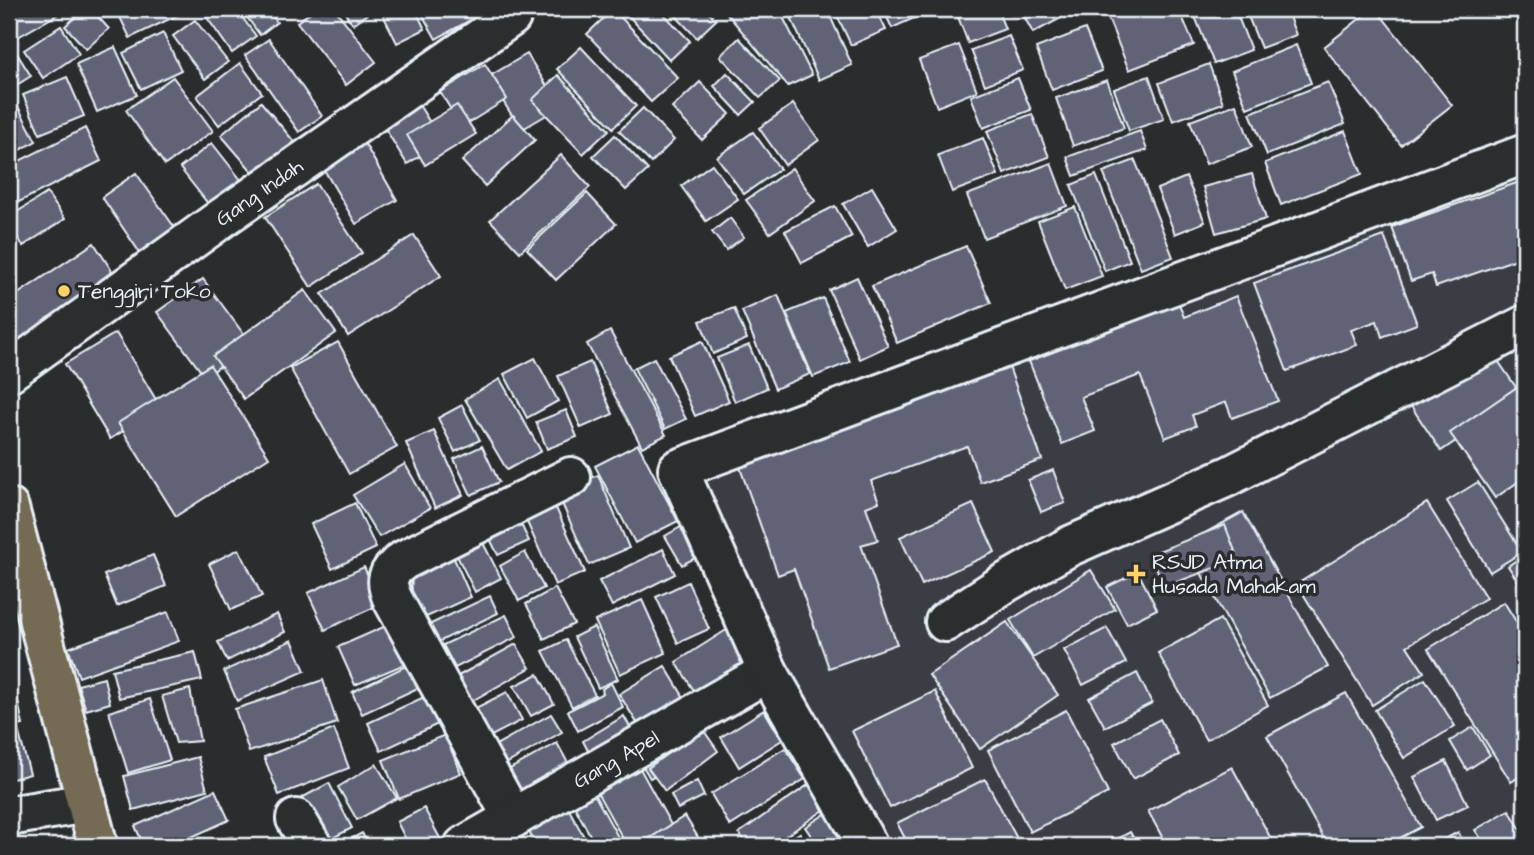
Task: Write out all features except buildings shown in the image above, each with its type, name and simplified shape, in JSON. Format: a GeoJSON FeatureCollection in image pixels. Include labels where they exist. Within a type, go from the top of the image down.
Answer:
{"type":"FeatureCollection","features":[{"type":"Feature","properties":{"kind":"main road"},"geometry":{"type":"LineString","coordinates":[[9,508],[98,846]]}},
{"type":"Feature","properties":{"kind":"street","name":"Gang Indah"},"geometry":{"type":"LineString","coordinates":[[9,372],[233,210],[511,18]]}},
{"type":"Feature","properties":{"kind":"street"},"geometry":{"type":"LineString","coordinates":[[868,846],[768,672],[678,469],[1525,154]]}},
{"type":"Feature","properties":{"kind":"street"},"geometry":{"type":"LineString","coordinates":[[945,622],[1005,583],[1070,546],[1229,476],[1525,325]]}},
{"type":"Feature","properties":{"kind":"street"},"geometry":{"type":"LineString","coordinates":[[513,818],[393,600],[386,579],[389,572],[404,560],[572,477]]}},
{"type":"Feature","properties":{"kind":"street","name":"Gang Apel"},"geometry":{"type":"LineString","coordinates":[[464,846],[768,672]]}},
{"type":"Feature","properties":{"kind":"street"},"geometry":{"type":"LineString","coordinates":[[9,816],[87,803]]}},
{"type":"Feature","properties":{"kind":"shaded area","name":"RSJD Atma Husada Mahakam"},"geometry":{"type":"Polygon","coordinates":[[[1523,179],[1525,846],[889,846],[790,667],[703,481],[1523,179]]]}},
{"type":"Feature","properties":{"kind":"place","name":"Tenggiri Toko"},"geometry":{"type":"Point","coordinates":[64,291]}},
{"type":"Feature","properties":{"kind":"place","name":"RSJD Atma Husada Mahakam"},"geometry":{"type":"Point","coordinates":[1136,574]}}]}
